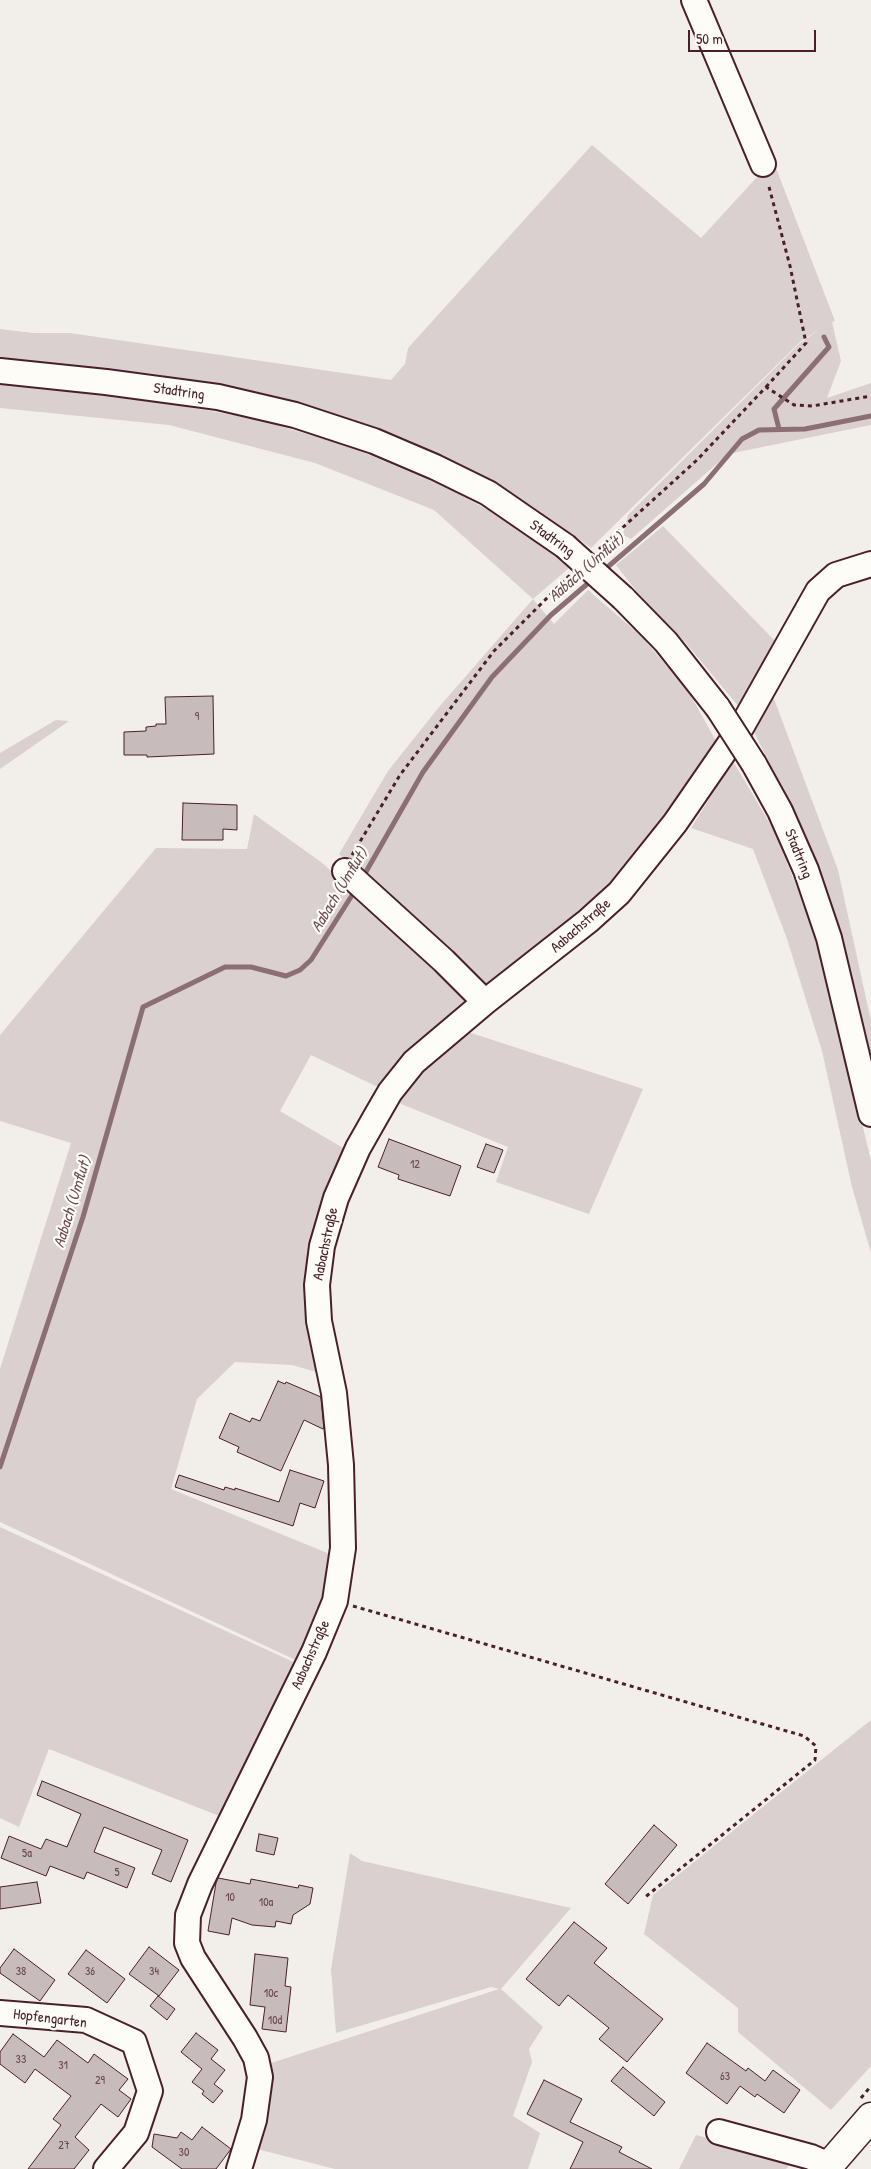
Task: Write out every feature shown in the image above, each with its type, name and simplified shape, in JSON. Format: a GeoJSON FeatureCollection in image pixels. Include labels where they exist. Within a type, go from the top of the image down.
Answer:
{"type":"FeatureCollection","features":[{"type":"Feature","properties":{"kind":"main road"},"geometry":{"type":"LineString","coordinates":[[827,2167],[871,2117]]}},
{"type":"Feature","properties":{"kind":"street"},"geometry":{"type":"LineString","coordinates":[[694,0],[763,164]]}},
{"type":"Feature","properties":{"kind":"street","name":"Stadtring"},"geometry":{"type":"LineString","coordinates":[[0,370],[106,382],[218,398],[295,415],[374,441],[435,467],[488,493],[565,546],[623,598],[666,642],[718,708],[754,764],[780,811],[806,870],[829,938],[871,1114]]}},
{"type":"Feature","properties":{"kind":"street","name":"Aabachstraße"},"geometry":{"type":"LineString","coordinates":[[239,2169],[254,2120],[260,2077],[256,2058],[245,2038],[193,1958],[187,1943],[188,1915],[200,1884],[314,1652],[335,1601],[343,1548],[341,1465],[334,1393],[319,1321],[317,1285],[322,1246],[336,1198],[358,1148],[390,1092],[414,1062],[485,1002],[560,944],[619,893],[675,824],[742,726],[818,591],[836,575],[871,564]]}},
{"type":"Feature","properties":{"kind":"street"},"geometry":{"type":"LineString","coordinates":[[354,880],[444,961],[485,1002]]}},
{"type":"Feature","properties":{"kind":"street","name":"Hopfengarten"},"geometry":{"type":"LineString","coordinates":[[0,2013],[86,2020],[134,2042],[150,2091],[136,2133],[106,2169]]}},
{"type":"Feature","properties":{"kind":"street"},"geometry":{"type":"LineString","coordinates":[[719,2132],[811,2157],[827,2167]]}},
{"type":"Feature","properties":{"kind":"path"},"geometry":{"type":"LineString","coordinates":[[598,550],[697,460],[806,343],[790,266],[763,164]]}},
{"type":"Feature","properties":{"kind":"path"},"geometry":{"type":"LineString","coordinates":[[766,387],[777,392],[794,405],[812,406],[871,396]]}},
{"type":"Feature","properties":{"kind":"path"},"geometry":{"type":"LineString","coordinates":[[354,880],[358,842],[400,775],[494,651],[577,569]]}},
{"type":"Feature","properties":{"kind":"path"},"geometry":{"type":"LineString","coordinates":[[335,1601],[804,1736],[816,1746],[815,1760],[644,1898]]}},
{"type":"Feature","properties":{"kind":"shaded area"},"geometry":{"type":"Polygon","coordinates":[[[592,145],[701,238],[757,177],[776,168],[835,321],[832,322],[841,361],[827,398],[871,383],[871,425],[728,454],[631,539],[623,535],[628,515],[799,344],[820,329],[801,341],[591,548],[532,506],[440,455],[304,409],[157,374],[0,360],[0,329],[33,333],[70,333],[391,380],[405,364],[408,348],[592,145]]]}},
{"type":"Feature","properties":{"kind":"shaded area"},"geometry":{"type":"Polygon","coordinates":[[[0,381],[125,396],[256,419],[351,447],[448,488],[524,530],[570,567],[533,599],[434,510],[315,463],[169,425],[0,408],[0,381]]]}},
{"type":"Feature","properties":{"kind":"shaded area"},"geometry":{"type":"Polygon","coordinates":[[[663,526],[778,644],[739,707],[685,642],[638,593],[616,565],[663,526]]]}},
{"type":"Feature","properties":{"kind":"shaded area"},"geometry":{"type":"Polygon","coordinates":[[[588,590],[640,635],[687,689],[716,741],[612,890],[481,991],[339,854],[388,771],[439,707],[533,599],[554,624],[588,590]]]}},
{"type":"Feature","properties":{"kind":"shaded area"},"geometry":{"type":"Polygon","coordinates":[[[773,696],[838,870],[871,1021],[871,1064],[829,898],[802,829],[753,730],[773,696]]]}},
{"type":"Feature","properties":{"kind":"shaded area"},"geometry":{"type":"Polygon","coordinates":[[[56,720],[69,721],[0,769],[0,753],[56,720]]]}},
{"type":"Feature","properties":{"kind":"shaded area"},"geometry":{"type":"Polygon","coordinates":[[[733,761],[773,829],[798,890],[827,975],[871,1161],[871,1253],[852,1187],[822,1051],[787,939],[753,849],[691,828],[733,761]]]}},
{"type":"Feature","properties":{"kind":"shaded area"},"geometry":{"type":"Polygon","coordinates":[[[254,814],[321,862],[469,994],[465,1012],[384,1090],[311,1055],[280,1111],[350,1152],[325,1223],[327,1375],[292,1365],[235,1362],[197,1399],[171,1489],[337,1557],[302,1663],[0,1522],[0,1369],[71,1143],[0,1121],[0,1035],[156,848],[247,849],[254,814]]]}},
{"type":"Feature","properties":{"kind":"shaded area"},"geometry":{"type":"Polygon","coordinates":[[[462,1030],[643,1089],[589,1214],[496,1182],[508,1147],[401,1104],[395,1096],[462,1030]]]}},
{"type":"Feature","properties":{"kind":"shaded area"},"geometry":{"type":"Polygon","coordinates":[[[0,1527],[300,1665],[222,1817],[49,1749],[19,1827],[0,1818],[0,1527]]]}},
{"type":"Feature","properties":{"kind":"shaded area"},"geometry":{"type":"Polygon","coordinates":[[[871,1720],[871,2066],[831,2110],[738,2032],[738,2008],[644,1934],[653,1895],[871,1720]]]}},
{"type":"Feature","properties":{"kind":"shaded area"},"geometry":{"type":"Polygon","coordinates":[[[350,1853],[362,1861],[571,1908],[501,1989],[543,2027],[529,2049],[532,2062],[513,2116],[540,2133],[528,2169],[335,2169],[253,2148],[265,2065],[499,1989],[491,1987],[336,2033],[331,1969],[350,1853]]]}},
{"type":"Feature","properties":{"kind":"shaded area"},"geometry":{"type":"Polygon","coordinates":[[[696,2135],[793,2161],[786,2169],[679,2169],[696,2135]]]}},
{"type":"Feature","properties":{"kind":"building"},"geometry":{"type":"Polygon","coordinates":[[[213,696],[214,754],[147,757],[147,755],[124,755],[124,732],[146,731],[146,727],[166,724],[165,697],[213,696]]]}},
{"type":"Feature","properties":{"kind":"building"},"geometry":{"type":"Polygon","coordinates":[[[183,803],[237,805],[237,830],[223,829],[223,840],[182,840],[183,803]]]}},
{"type":"Feature","properties":{"kind":"building"},"geometry":{"type":"Polygon","coordinates":[[[389,1139],[461,1166],[450,1196],[398,1179],[399,1175],[378,1167],[389,1139]]]}},
{"type":"Feature","properties":{"kind":"building"},"geometry":{"type":"Polygon","coordinates":[[[486,1144],[503,1150],[494,1173],[477,1167],[486,1144]]]}},
{"type":"Feature","properties":{"kind":"building"},"geometry":{"type":"Polygon","coordinates":[[[278,1381],[285,1384],[286,1382],[321,1397],[324,1427],[323,1429],[304,1420],[281,1471],[237,1452],[239,1447],[219,1438],[230,1413],[250,1422],[252,1418],[260,1421],[278,1381]]]}},
{"type":"Feature","properties":{"kind":"building"},"geometry":{"type":"Polygon","coordinates":[[[290,1470],[324,1481],[315,1508],[300,1503],[293,1526],[175,1487],[179,1475],[224,1490],[225,1487],[235,1490],[235,1488],[279,1502],[290,1470]]]}},
{"type":"Feature","properties":{"kind":"building"},"geometry":{"type":"Polygon","coordinates":[[[42,1781],[188,1840],[171,1882],[152,1874],[162,1850],[104,1827],[94,1852],[135,1868],[127,1888],[87,1872],[84,1879],[50,1866],[46,1876],[1,1858],[9,1836],[41,1849],[46,1839],[67,1847],[81,1814],[37,1795],[42,1781]]]}},
{"type":"Feature","properties":{"kind":"building"},"geometry":{"type":"Polygon","coordinates":[[[654,1825],[677,1845],[628,1904],[605,1884],[654,1825]]]}},
{"type":"Feature","properties":{"kind":"building"},"geometry":{"type":"Polygon","coordinates":[[[259,1834],[278,1838],[274,1855],[256,1851],[259,1834]]]}},
{"type":"Feature","properties":{"kind":"building"},"geometry":{"type":"Polygon","coordinates":[[[218,1878],[250,1884],[251,1879],[298,1888],[299,1885],[313,1888],[310,1904],[293,1915],[291,1924],[276,1921],[275,1927],[252,1925],[232,1918],[229,1935],[208,1931],[218,1878]]]}},
{"type":"Feature","properties":{"kind":"building"},"geometry":{"type":"Polygon","coordinates":[[[37,1882],[41,1903],[0,1909],[0,1887],[37,1882]]]}},
{"type":"Feature","properties":{"kind":"building"},"geometry":{"type":"Polygon","coordinates":[[[574,1922],[607,1948],[594,1963],[663,2019],[627,2062],[599,2039],[609,2028],[568,1995],[559,2006],[526,1979],[574,1922]]]}},
{"type":"Feature","properties":{"kind":"building"},"geometry":{"type":"Polygon","coordinates":[[[149,1947],[179,1970],[159,1996],[129,1974],[149,1947]]]}},
{"type":"Feature","properties":{"kind":"building"},"geometry":{"type":"Polygon","coordinates":[[[14,1949],[55,1980],[40,2001],[0,1973],[0,1968],[14,1949]]]}},
{"type":"Feature","properties":{"kind":"building"},"geometry":{"type":"Polygon","coordinates":[[[86,1950],[125,1979],[107,2003],[68,1974],[86,1950]]]}},
{"type":"Feature","properties":{"kind":"building"},"geometry":{"type":"Polygon","coordinates":[[[255,1954],[288,1958],[285,1986],[291,1987],[286,2032],[262,2029],[265,2007],[250,2005],[255,1954]]]}},
{"type":"Feature","properties":{"kind":"building"},"geometry":{"type":"Polygon","coordinates":[[[158,1996],[175,2009],[167,2020],[150,2006],[158,1996]]]}},
{"type":"Feature","properties":{"kind":"building"},"geometry":{"type":"Polygon","coordinates":[[[196,2033],[218,2050],[211,2059],[225,2070],[214,2084],[223,2091],[213,2103],[202,2094],[204,2091],[192,2082],[202,2069],[181,2052],[196,2033]]]}},
{"type":"Feature","properties":{"kind":"building"},"geometry":{"type":"Polygon","coordinates":[[[13,2034],[44,2057],[57,2040],[88,2063],[94,2054],[128,2079],[119,2090],[131,2099],[118,2117],[101,2104],[75,2137],[89,2150],[74,2169],[28,2169],[61,2125],[53,2119],[71,2096],[35,2069],[25,2083],[0,2064],[0,2052],[13,2034]]]}},
{"type":"Feature","properties":{"kind":"building"},"geometry":{"type":"Polygon","coordinates":[[[707,2043],[746,2071],[748,2068],[765,2081],[773,2070],[800,2090],[784,2113],[757,2094],[755,2097],[740,2086],[727,2104],[686,2073],[707,2043]]]}},
{"type":"Feature","properties":{"kind":"building"},"geometry":{"type":"Polygon","coordinates":[[[623,2067],[665,2102],[654,2116],[611,2081],[623,2067]]]}},
{"type":"Feature","properties":{"kind":"building"},"geometry":{"type":"Polygon","coordinates":[[[544,2080],[582,2099],[570,2122],[622,2147],[619,2152],[652,2169],[570,2169],[583,2142],[527,2114],[544,2080]]]}},
{"type":"Feature","properties":{"kind":"building"},"geometry":{"type":"Polygon","coordinates":[[[202,2127],[231,2149],[216,2169],[182,2169],[152,2147],[154,2134],[177,2138],[181,2132],[192,2140],[202,2127]]]}},
{"type":"Feature","properties":{"kind":"waterway"},"geometry":{"type":"LineString","coordinates":[[779,429],[774,409],[829,347],[824,337]]}},
{"type":"Feature","properties":{"kind":"waterway","name":"Aabach (Umflut)"},"geometry":{"type":"LineString","coordinates":[[603,571],[704,484],[742,439],[759,430],[805,429],[871,416]]}},
{"type":"Feature","properties":{"kind":"waterway","name":"Aabach (Umflut)"},"geometry":{"type":"LineString","coordinates":[[363,877],[423,772],[492,677],[551,615],[593,579]]}},
{"type":"Feature","properties":{"kind":"waterway","name":"Aabach (Umflut)"},"geometry":{"type":"LineString","coordinates":[[0,1467],[83,1217],[143,1007],[225,967],[251,967],[286,976],[300,970],[311,960],[356,889]]}}]}
